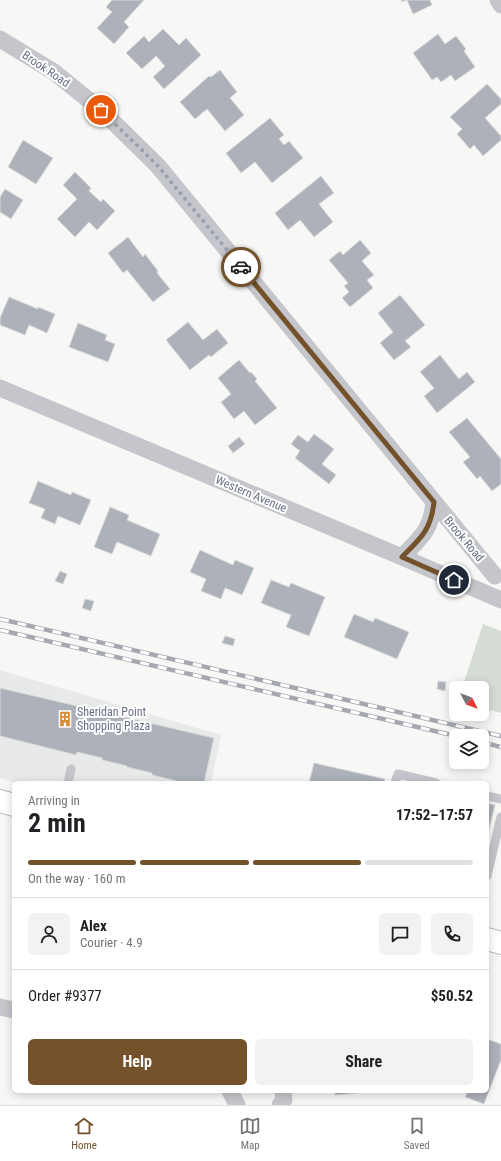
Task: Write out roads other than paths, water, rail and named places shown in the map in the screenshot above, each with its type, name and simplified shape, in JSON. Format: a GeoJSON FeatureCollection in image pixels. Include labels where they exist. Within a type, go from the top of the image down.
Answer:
{"type":"FeatureCollection","features":[{"type":"Feature","properties":{"kind":"main road"},"geometry":{"type":"LineString","coordinates":[[0,801],[12,804]]}},
{"type":"Feature","properties":{"kind":"main road"},"geometry":{"type":"LineString","coordinates":[[489,940],[501,943]]}},
{"type":"Feature","properties":{"kind":"street"},"geometry":{"type":"LineString","coordinates":[[498,0],[501,4]]}},
{"type":"Feature","properties":{"kind":"street","name":"Brook Road"},"geometry":{"type":"LineString","coordinates":[[0,39],[54,72],[101,110],[158,166],[434,502],[498,573]]}},
{"type":"Feature","properties":{"kind":"street","name":"Western Avenue"},"geometry":{"type":"LineString","coordinates":[[0,388],[501,600]]}},
{"type":"Feature","properties":{"kind":"street","name":"Brook Road"},"geometry":{"type":"LineString","coordinates":[[402,557],[424,534],[432,516],[434,502]]}},
{"type":"Feature","properties":{"kind":"street"},"geometry":{"type":"LineString","coordinates":[[480,591],[498,573]]}},
{"type":"Feature","properties":{"kind":"street"},"geometry":{"type":"LineString","coordinates":[[0,1007],[12,1010]]}},
{"type":"Feature","properties":{"kind":"street"},"geometry":{"type":"LineString","coordinates":[[231,1093],[237,1105]]}},
{"type":"Feature","properties":{"kind":"street"},"geometry":{"type":"LineString","coordinates":[[280,1105],[284,1100],[283,1093]]}},
{"type":"Feature","properties":{"kind":"lane"},"geometry":{"type":"LineString","coordinates":[[68,781],[71,769]]}},
{"type":"Feature","properties":{"kind":"lane"},"geometry":{"type":"LineString","coordinates":[[396,781],[398,774],[428,781]]}},
{"type":"Feature","properties":{"kind":"lane"},"geometry":{"type":"LineString","coordinates":[[489,796],[501,799]]}},
{"type":"Feature","properties":{"kind":"lane"},"geometry":{"type":"LineString","coordinates":[[489,867],[501,816]]}},
{"type":"Feature","properties":{"kind":"railway"},"geometry":{"type":"LineString","coordinates":[[0,619],[501,736]]}},
{"type":"Feature","properties":{"kind":"railway"},"geometry":{"type":"LineString","coordinates":[[0,630],[449,734]]}},
{"type":"Feature","properties":{"kind":"railway"},"geometry":{"type":"LineString","coordinates":[[489,744],[501,747]]}},
{"type":"Feature","properties":{"kind":"place","name":"Sheridan Point Shopping Plaza"},"geometry":{"type":"Point","coordinates":[65,719]}}]}
